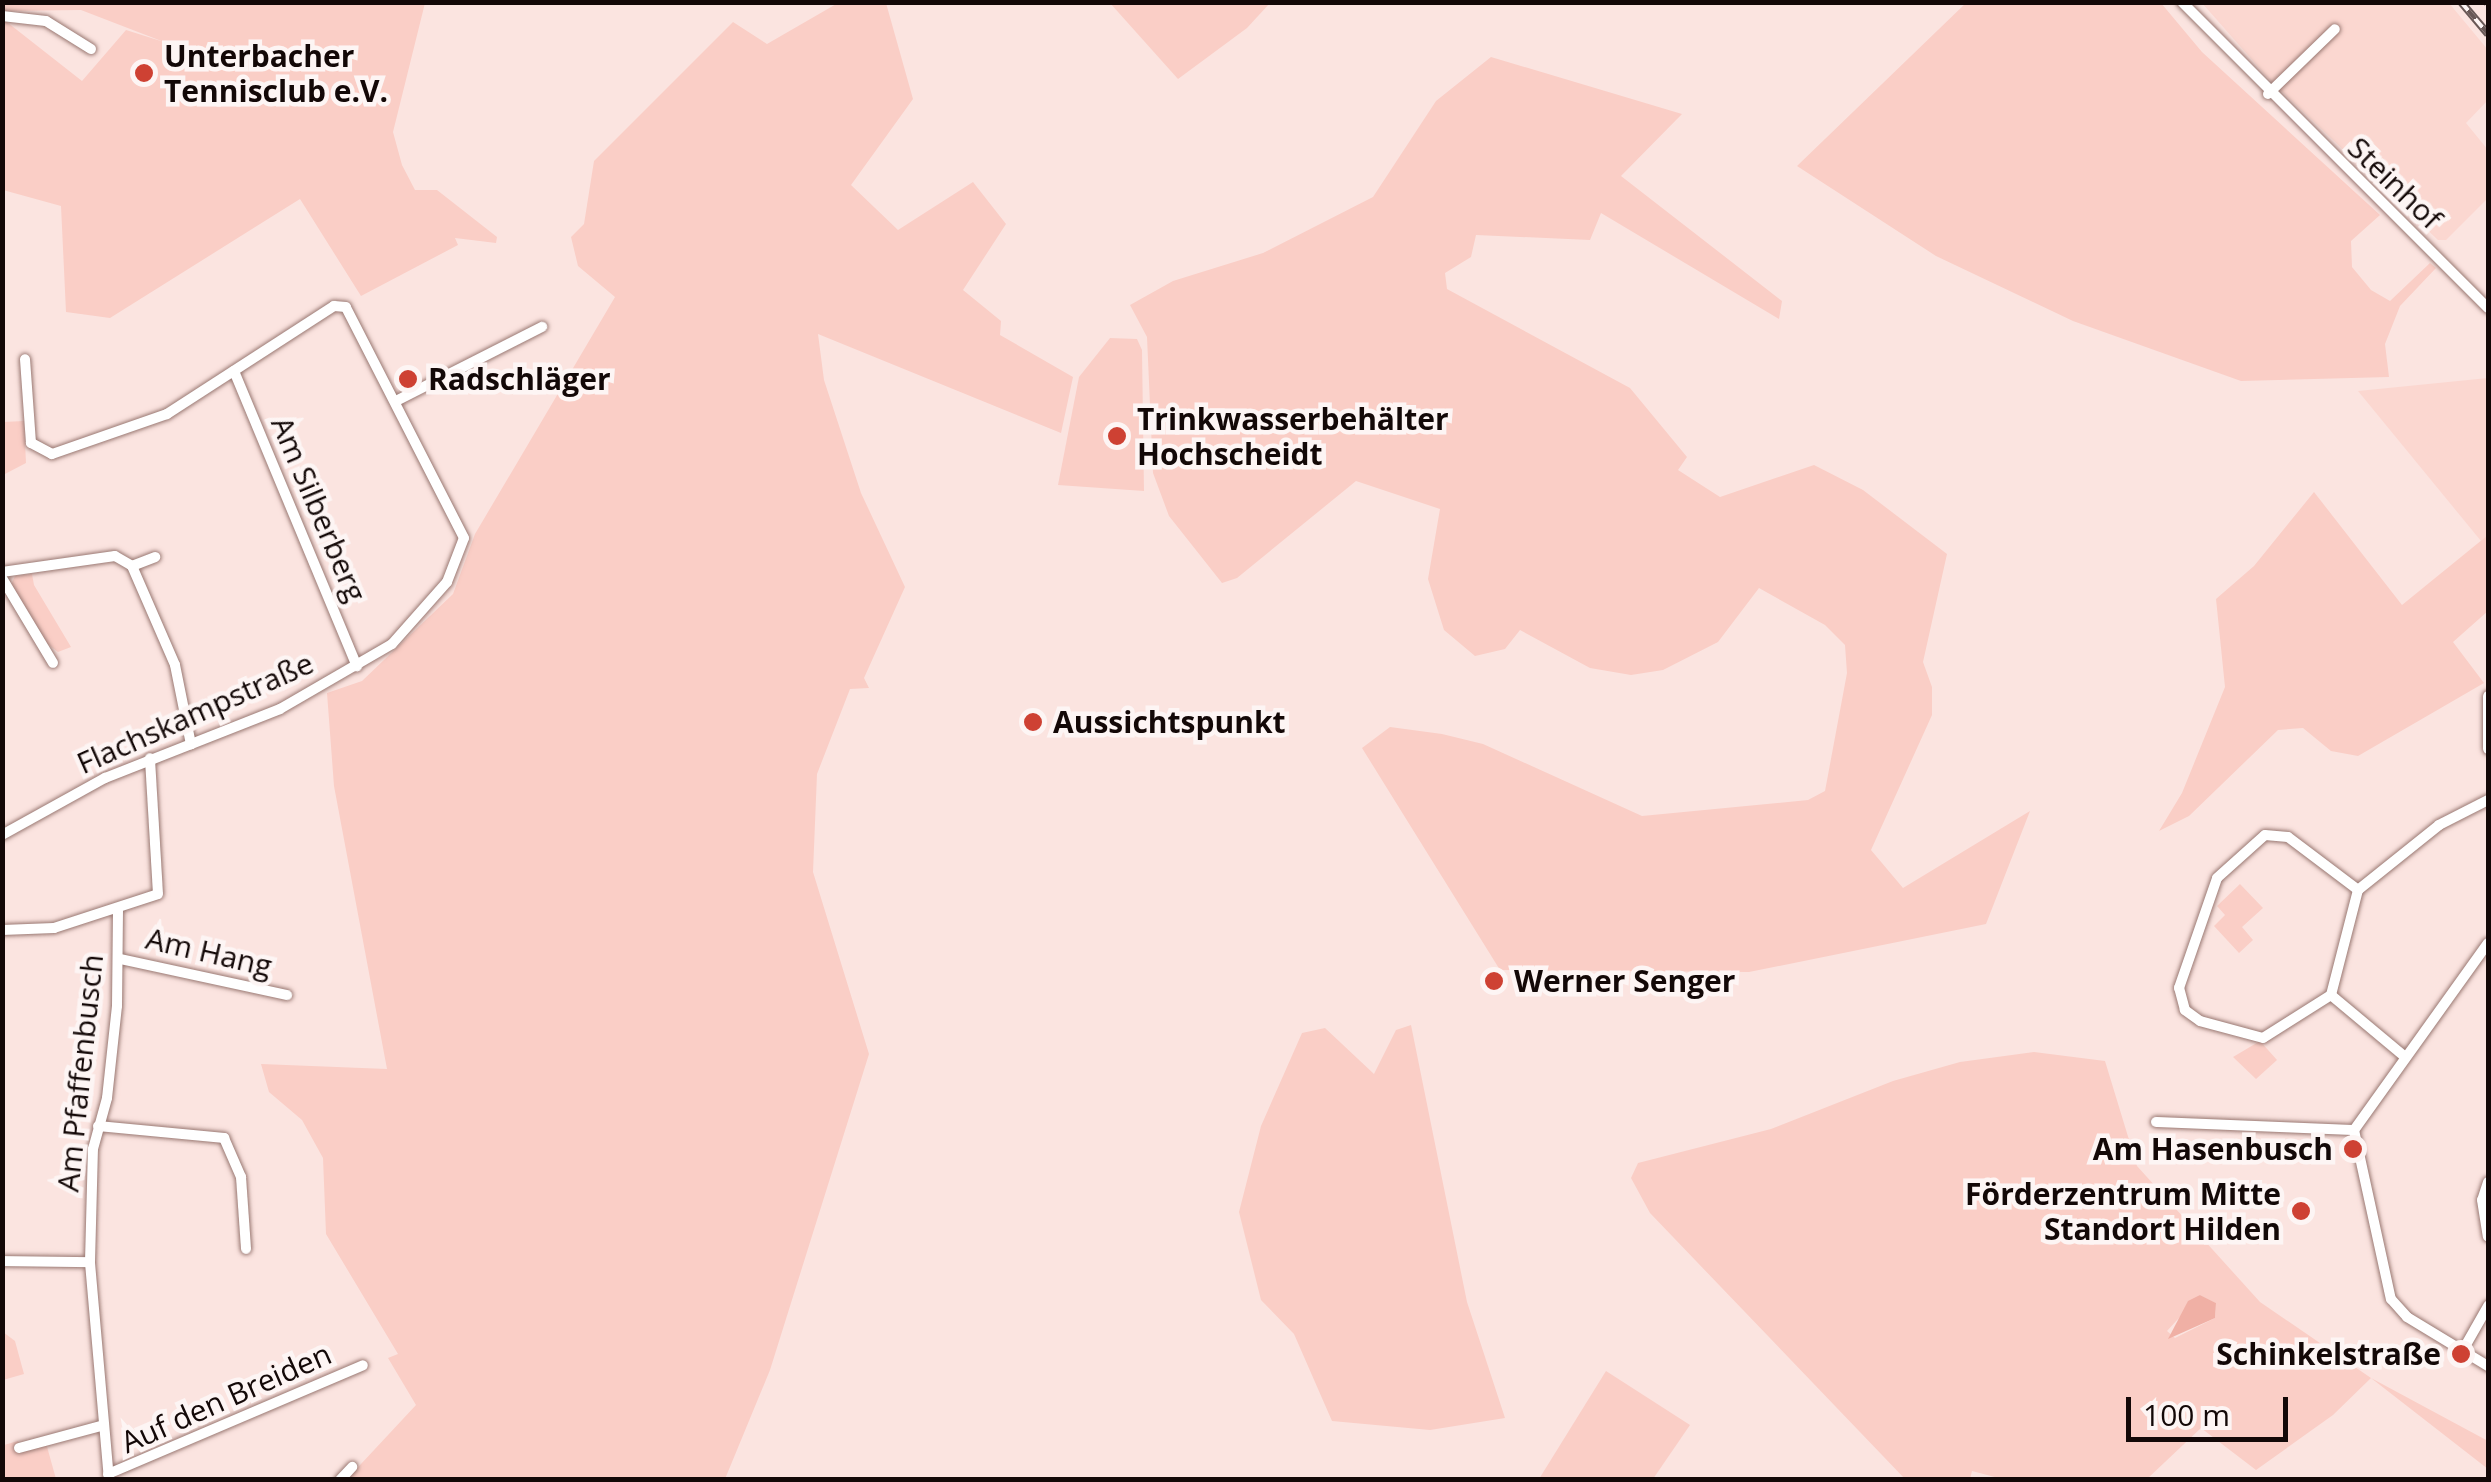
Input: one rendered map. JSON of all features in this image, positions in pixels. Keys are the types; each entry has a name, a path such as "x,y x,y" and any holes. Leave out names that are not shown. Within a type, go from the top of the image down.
{"street":[{"name":"Steinhof","path":"2182,2 2268,94 2488,308"},
{"path":"2,16 46,21 91,49"},
{"path":"2268,94 2335,29"},
{"name":"Flachskampstraße","path":"2,835 150,758 280,709 357,666 416,622 462,552 462,528 356,320 341,305 167,414 96,442 52,454 34,449 25,360"},
{"path":"396,401 542,328"},
{"name":"Am Silberberg","path":"234,372 357,666"},
{"path":"52,662 2,575 115,556 132,566 174,665 191,744"},
{"path":"132,566 155,557"},
{"path":"2488,696 2488,749"},
{"path":"2,930 54,928 153,899 160,889 150,758"},
{"path":"2358,890 2288,837 2265,835 2217,878 2179,988 2185,1010 2200,1021 2262,1038 2331,995 2358,890 2439,826 2488,800"},
{"name":"Am Pfaffenbusch","path":"109,1477 90,1262 98,1126 112,1072 120,959 118,911"},
{"path":"2488,943 2354,1130 2391,1299 2407,1317 2488,1366"},
{"name":"Am Hang","path":"120,959 287,995"},
{"path":"2331,995 2404,1056"},
{"path":"2156,1122 2354,1130"},
{"path":"98,1126 224,1138 241,1176 246,1249"},
{"path":"2488,1182 2482,1200 2488,1237"},
{"path":"2,1261 90,1262"},
{"path":"2463,1350 2488,1306"},
{"name":"Auf den Breiden","path":"109,1477 362,1364"},
{"path":"19,1448 104,1425"},
{"path":"340,1480 352,1467"}],"shaded area":[{"path":"1967,2 2161,3 2202,52 2380,215 2351,241 2352,267 2371,290 2390,301 2430,263 2436,268 2400,306 2385,344 2389,377 2241,381 2073,321 1936,256 1797,166"},
{"path":"3,3 425,3 393,132 402,165 415,190 437,190 497,237 496,243 455,238 458,245 361,296 300,199 110,318 66,312 61,206 3,190 3,19 82,81 126,30 164,42 81,10 3,11"},
{"path":"838,3 886,3 913,99 851,185 898,230 973,182 1006,224 963,290 1001,321 1000,335 1073,377 1061,433 818,334 824,380 861,493 905,587 864,678 869,688 850,689 817,774 813,872 869,1054 770,1370 725,1479 347,1479 416,1405 388,1358 398,1354 326,1234 323,1158 302,1120 269,1092 261,1064 387,1069 334,786 327,693 362,681 453,594 475,534 615,297 578,266 571,237 584,224 594,161 733,22 767,44"},
{"path":"1110,3 1270,3 1247,28 1178,79"},
{"path":"2202,3 2449,3 2488,50 2488,100 2466,123 2488,150 2488,198 2446,240 2438,240 2269,79"},
{"path":"1491,57 1682,114 1621,176 1782,301 1779,319 1601,213 1590,240 1476,235 1471,257 1445,273 1447,289 1630,388 1687,457 1678,470 1720,497 1814,465 1863,490 1947,554 1923,662 1932,687 1932,715 1871,850 1903,888 2030,811 1986,924 1749,972 1500,970 1362,748 1390,727 1442,734 1483,744 1642,816 1808,800 1825,791 1847,673 1845,645 1825,625 1759,588 1718,642 1663,670 1631,675 1590,668 1520,630 1505,649 1475,656 1444,630 1428,579 1440,509 1356,481 1237,578 1222,583 1169,516 1153,473 1147,337 1130,305 1173,281 1263,253 1373,197 1436,101"},
{"path":"1110,338 1137,339 1142,350 1144,491 1058,485 1079,377"},
{"path":"2488,378 2488,535 2481,541 2358,391"},
{"path":"24,421 26,463 3,475 3,422"},
{"path":"2314,492 2402,605 2488,535 2488,611 2453,642 2484,683 2358,756 2331,751 2303,728 2278,730 2189,816 2159,831 2182,793 2225,687 2216,599 2254,566"},
{"path":"32,574 34,585 71,647 58,652 45,642 11,585 15,576"},
{"path":"2240,884 2263,908 2242,927 2253,940 2239,953 2214,926 2225,915 2217,906"},
{"path":"1411,1025 1467,1302 1505,1418 1430,1430 1332,1421 1294,1334 1261,1300 1239,1212 1261,1126 1302,1033 1325,1028 1374,1074 1396,1030"},
{"path":"2260,1041 2277,1060 2256,1079 2233,1057"},
{"path":"2034,1052 2105,1061 2137,1166 2260,1302 2371,1378 2333,1415 2256,1470 2201,1428 2147,1479 2006,1480 1972,1471 1970,1479 1905,1479 1650,1213 1631,1178 1638,1163 1771,1129 1893,1081 1960,1062","holes":["2200,1295 2216,1303 2215,1318 2175,1338 2167,1331"]},
{"path":"2200,1295 2216,1303 2215,1318 2168,1339 2188,1301"},
{"path":"3,1332 15,1341 24,1374 3,1380"},
{"path":"1606,1371 1690,1425 1653,1479 1539,1479"},
{"path":"2371,1378 2488,1441 2488,1469"},
{"path":"2,1436 4,1445 18,1441 21,1450 46,1443 56,1479 3,1479"}],"railway":[{"path":"2461,2 2488,34"}],"place":[{"name":"Unterbacher Tennisclub e.V.","path":"144,73"},
{"name":"Radschläger","path":"408,379"},
{"name":"Trinkwasserbehälter Hochscheidt","path":"1117,436"},
{"name":"Aussichtspunkt","path":"1033,722"},
{"name":"Werner Senger","path":"1494,981"},
{"name":"Am Hasenbusch","path":"2353,1149"},
{"name":"Förderzentrum Mitte Standort Hilden","path":"2301,1211"},
{"name":"Schinkelstraße","path":"2461,1354"}]}
